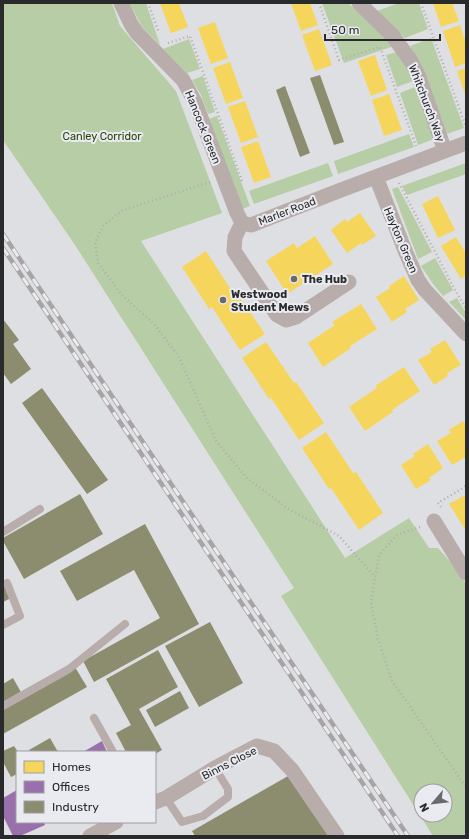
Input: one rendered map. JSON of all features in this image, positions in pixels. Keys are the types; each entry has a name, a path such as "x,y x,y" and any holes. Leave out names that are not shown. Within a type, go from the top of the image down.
{"street":[{"name":"Hancock Green","path":"121,3 137,33 175,71 190,90 237,214 242,222"},
{"name":"Whitchurch Way","path":"359,3 392,35 411,61 419,77 445,151"},
{"name":"Marler Road","path":"349,282 296,317 286,320 278,315 234,251 236,237 242,222 251,225 466,143"},
{"name":"Hayton Green","path":"376,177 418,280 425,290 466,334"},
{"path":"438,515 466,573"},
{"name":"Binns Close","path":"160,800 215,768 258,746 274,751 292,770 337,836"},
{"path":"90,836 114,823"}],"lane":[{"path":"3,532 40,509"},
{"path":"3,625 20,616 7,583"},
{"path":"3,706 69,669 125,624"},
{"path":"94,718 112,751"},
{"path":"160,800 182,822 203,816 228,797 228,789 215,768"}],"path":[{"path":"319,3 339,60 380,47 417,148"},
{"path":"421,3 466,127"},
{"path":"223,177 121,211 103,226 94,243 98,263 122,294 154,324 179,357 216,441 246,478 287,508 339,536 375,578"},
{"path":"398,180 456,292 466,308"},
{"path":"466,486 438,503 438,515 397,535 379,555 371,602 378,640 392,681 466,787"}],"green space":[{"name":"Canley Corridor","path":"3,3 112,3 120,26 176,91 222,213 141,241 345,558 409,518 429,548 438,548 454,566 466,584 466,836 433,836 425,823 453,823 453,783 413,783 413,804 281,596 294,588 75,245 3,140"},
{"path":"129,3 146,3 160,45 143,28"},
{"path":"322,3 348,3 394,46 344,63"},
{"path":"399,3 419,3 428,29 405,38 377,11"},
{"path":"431,38 464,128 447,134 426,78 410,46"},
{"path":"189,39 200,69 187,73 163,49"},
{"path":"397,52 401,56 413,81 397,87 386,55"},
{"path":"203,76 215,112 208,114 201,95 192,80"},
{"path":"415,87 434,139 418,145 400,93"},
{"path":"217,116 250,206 242,209 209,119"},
{"path":"409,134 414,147 338,174 334,161"},
{"path":"328,163 333,176 254,204 249,191"},
{"path":"466,163 466,174 407,195 402,186"},
{"path":"398,187 432,252 418,259 392,189"},
{"path":"435,258 453,290 443,296 421,266"},
{"path":"457,298 466,313 466,320 449,302"}],"building: Homes":[{"path":"160,3 179,3 188,27 171,33"},
{"path":"291,3 310,3 318,25 301,31"},
{"path":"433,3 452,3 459,21 441,27"},
{"path":"215,22 228,58 211,64 198,28"},
{"path":"460,25 466,43 466,63 455,67 443,31"},
{"path":"319,29 332,65 315,71 302,35"},
{"path":"375,55 387,90 371,96 358,61"},
{"path":"230,62 243,98 226,104 213,68"},
{"path":"466,68 466,97 457,71"},
{"path":"389,94 402,130 384,136 372,100"},
{"path":"245,101 258,137 241,143 228,107"},
{"path":"258,141 271,177 254,183 241,147"},
{"path":"438,196 455,230 438,238 422,204"},
{"path":"360,213 376,236 362,245 361,243 347,253 331,230 345,219 347,222"},
{"name":"The Hub","path":"315,236 333,264 287,294 266,261 294,243 297,248"},
{"path":"456,237 466,253 466,275 461,279 441,246"},
{"name":"Westwood Student Mews","path":"206,251 233,293 236,291 265,334 240,350 212,307 209,309 182,267"},
{"path":"404,276 419,300 405,309 407,312 392,322 376,297"},
{"name":"Westwood Student Mews","path":"361,304 377,329 350,346 351,348 323,367 308,343 335,325 332,322"},
{"path":"445,340 461,365 447,373 448,376 434,385 418,360 432,352 430,349"},
{"name":"Westwood Student Mews","path":"266,342 324,423 299,440 271,398 269,399 242,358"},
{"path":"404,367 420,391 365,431 349,407 377,388 375,386"},
{"path":"463,421 466,425 466,457 452,465 437,441 451,433 449,430"},
{"path":"326,432 353,473 356,472 383,513 359,530 331,488 329,489 302,448"},
{"path":"428,444 443,468 429,478 431,480 416,489 401,465 415,456 413,454"},
{"path":"465,495 466,497 466,531 449,504"}],"building: Offices":[{"path":"102,741 107,751 85,751"},
{"path":"16,791 16,823 44,823 45,825 20,836 13,836 3,816 3,798"}],"building: Industry":[{"path":"320,75 344,142 334,145 310,78"},
{"path":"285,86 310,153 300,157 276,90"},
{"path":"3,319 19,340 13,344 31,369 11,384 3,373"},
{"path":"42,388 108,480 87,494 22,403"},
{"path":"80,494 103,534 24,579 3,541 3,538"},
{"path":"145,524 199,624 94,682 83,661 160,618 134,570 77,601 60,571"},
{"path":"3,584 11,598 3,602"},
{"path":"210,622 243,683 199,707 165,646"},
{"path":"158,650 178,687 139,709 162,750 156,753 156,751 125,751 116,733 131,725 106,679"},
{"path":"75,667 87,687 3,734 3,707"},
{"path":"13,678 22,694 3,704 3,684"},
{"path":"180,691 189,708 155,727 146,710"},
{"path":"50,738 57,751 30,751 29,750"},
{"path":"14,746 17,751 16,751 16,774 11,777 3,762 3,751"},
{"path":"288,776 329,836 195,836 192,831"}],"railway":[{"path":"3,234 408,836"},
{"path":"3,248 398,836"}],"place":[{"name":"The Hub","path":"294,279"},
{"name":"Westwood Student Mews","path":"223,300"}]}
